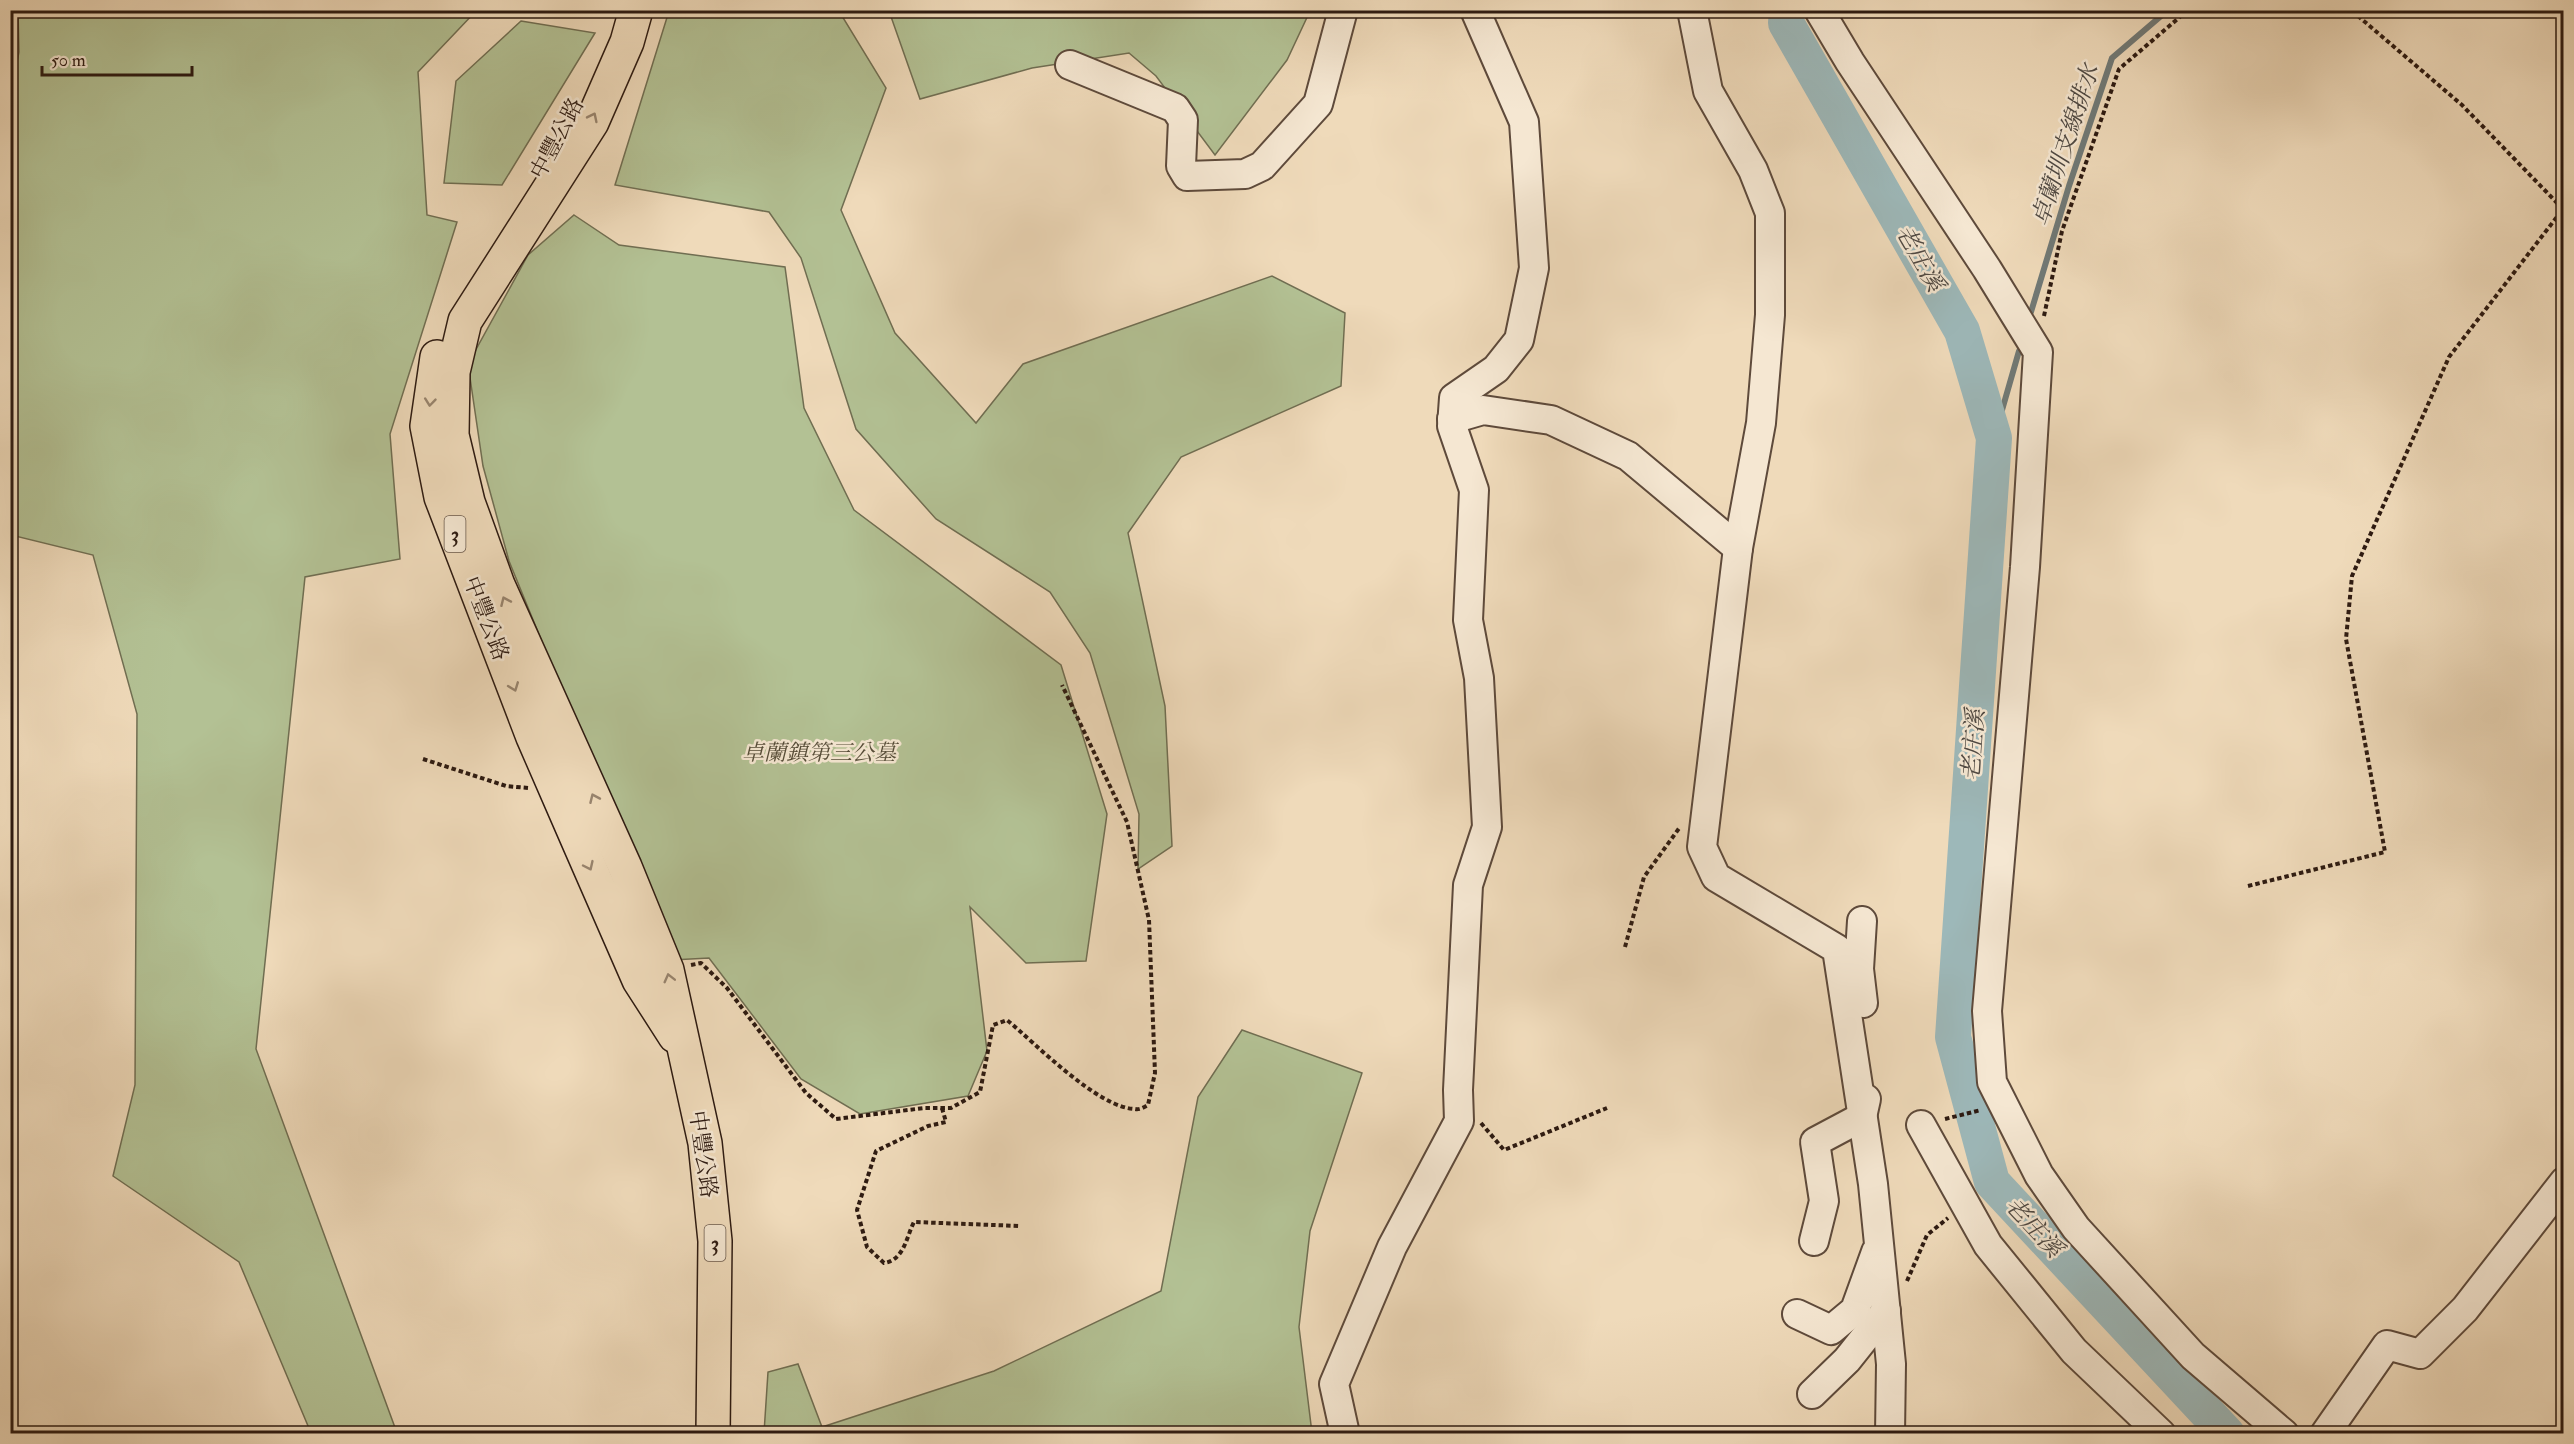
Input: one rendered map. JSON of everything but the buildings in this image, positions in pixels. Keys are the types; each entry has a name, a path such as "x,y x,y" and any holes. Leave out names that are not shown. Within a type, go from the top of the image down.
{"main road":[{"name":"中豐公路","path":"615,10 609,29 572,111 550,154 446,324 435,364 427,426 441,497 533,737 639,981 687,1056"},
{"name":"中豐公路","path":"636,10 627,42 592,122 465,321 453,372 452,435 468,502 498,585 620,856 667,970 705,1143 715,1241 713,1434"}],"lane":[{"path":"1070,65 1174,108 1183,120 1181,166 1187,176 1245,174 1262,166 1317,104 1343,10"},
{"path":"1345,1434 1334,1384 1392,1247 1459,1121 1468,885 1487,827 1479,678 1468,620 1474,490 1452,426 1452,419 1454,398 1496,369 1519,340 1534,268 1524,122 1475,10"},
{"path":"1692,10 1708,92 1753,170 1770,213 1770,315 1761,423 1738,548 1702,847 1716,877 1837,949 1873,1184 1892,1364 1890,1434"},
{"path":"1819,10 1850,62 1987,269 2038,352 2025,567 1987,1011 1992,1082 2039,1175 2076,1228 2193,1356 2284,1434"},
{"path":"1452,419 1483,410 1551,420 1628,456 1738,548"},
{"path":"1814,1241 1824,1200 1815,1142 1862,1117 1871,1079 1860,969 1862,921"},
{"path":"1921,1125 1988,1245 2074,1352 2162,1434"},
{"path":"2325,1434 2387,1345 2420,1354 2465,1309 2564,1182"},
{"path":"1797,1314 1831,1330 1855,1310 1879,1244"},
{"path":"1812,1394 1847,1360 1886,1311"}],"path":[{"path":"2038,352 2062,231 2119,69 2188,10"},
{"path":"2248,886 2385,852 2346,639 2352,576 2449,357 2563,209 2462,105 2351,10"},
{"path":"667,970 701,963 727,988 806,1093 836,1119 951,1108 980,1092 993,1025 1007,1020 1089,1089 1119,1106 1137,1110 1148,1105 1155,1073 1149,920 1127,822 1062,685"},
{"path":"423,759 506,786 556,790"},
{"path":"1625,947 1644,877 1683,824"},
{"path":"1921,1125 2003,1104"},
{"path":"942,1108 946,1122 928,1126 876,1151 858,1210 867,1247 884,1263 889,1262 903,1253 914,1222 1020,1226"},
{"path":"1458,1108 1477,1119 1504,1150 1607,1108"},
{"path":"1905,1286 1927,1235 1965,1205"}],"green space":[{"path":"18,11 476,11 418,72 427,215 457,222 390,434 400,559 305,577 256,1049 397,1433 311,1433 239,1262 113,1176 135,1085 137,714 93,555 11,535 10,97 19,52"},
{"path":"669,11 839,11 886,88 841,210 895,333 976,423 1023,364 1272,276 1345,313 1341,386 1181,457 1128,533 1165,706 1172,846 1138,869 1139,814 1090,653 1050,592 936,519 856,429 801,258 769,212 615,185"},
{"path":"889,11 1310,11 1287,60 1215,155 1156,76 1129,53 1032,68 920,99"},
{"path":"521,21 595,33 502,185 444,183 456,81"},
{"name":"卓蘭鎮第三公墓","path":"574,215 619,245 785,267 804,408 854,510 1061,665 1107,814 1086,961 1026,963 970,907 987,1051 968,1096 860,1114 801,1079 709,958 672,960 509,561 483,466 468,364 528,255"},
{"path":"1242,1030 1362,1073 1310,1231 1299,1327 1312,1433 764,1433 768,1372 798,1364 822,1427 994,1371 1161,1291 1198,1097"}],"waterway":[{"name":"老庄溪","path":"1787,10 1786,23 1962,331 1994,438 1953,1037 1992,1182 2227,1434"},
{"name":"卓蘭圳支線排水","path":"2031,312 2069,186 2112,58 2168,10"},
{"path":"1994,438 2019,351"}]}
